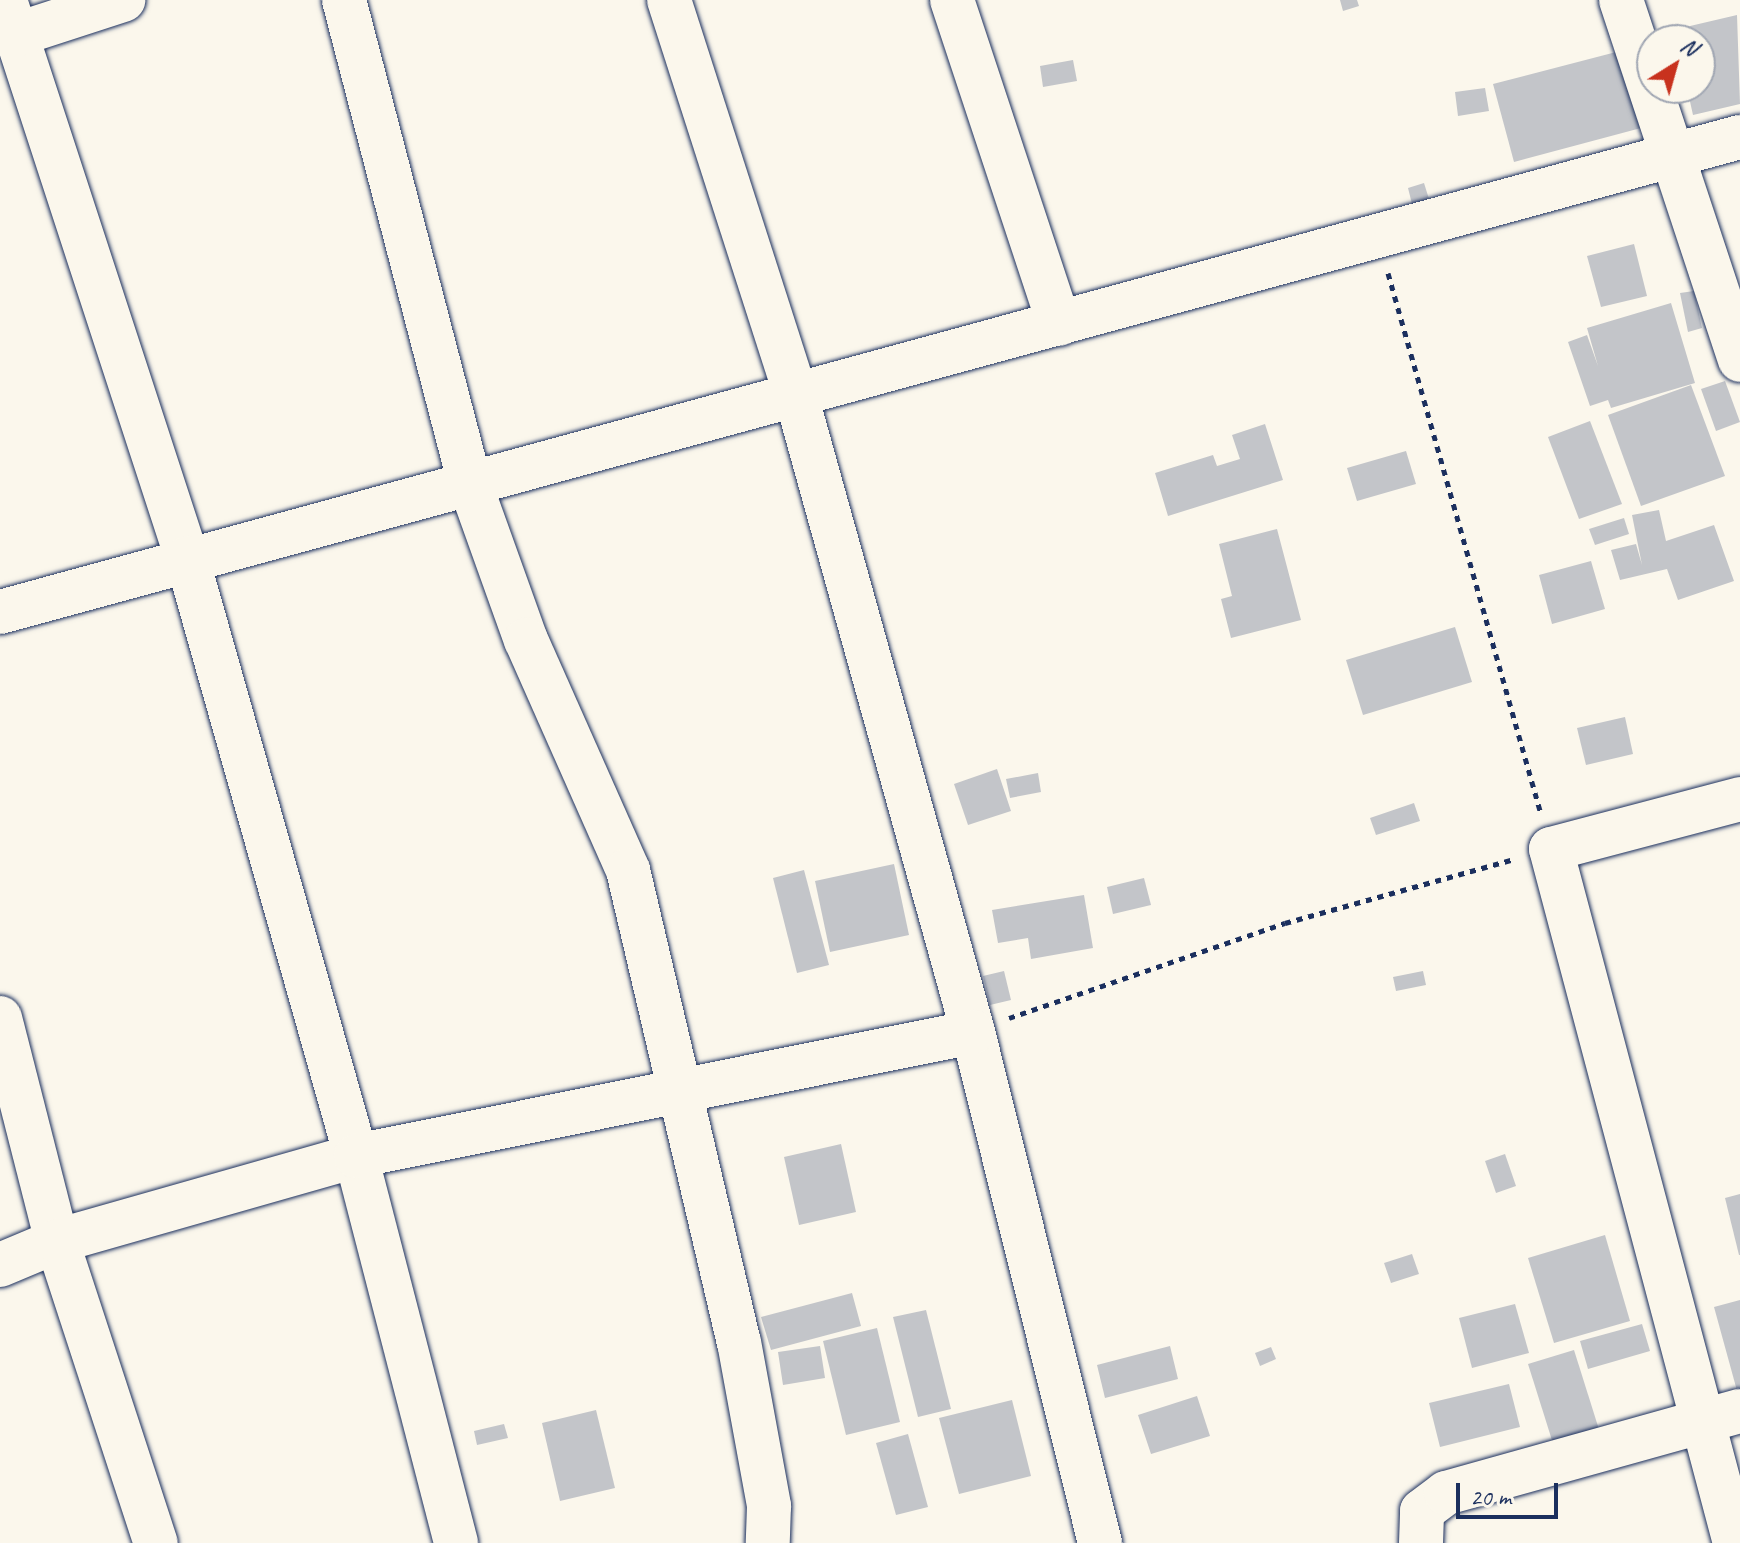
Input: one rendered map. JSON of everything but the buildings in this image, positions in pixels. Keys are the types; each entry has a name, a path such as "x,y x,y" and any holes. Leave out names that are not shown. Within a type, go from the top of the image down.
{"street":[{"path":"123,0 10,18 187,558 356,1156 456,1543"},
{"path":"344,0 470,484 526,640 628,870 739,1342 769,1506 768,1543"},
{"path":"669,0 797,399 973,1032 1100,1543"},
{"path":"952,0 1059,324"},
{"path":"1621,0 1740,360"},
{"path":"0,612 187,558 797,399 1059,324 1379,241 1740,137"},
{"path":"1735,1543 1722,1416 1551,849 1740,799"},
{"path":"0,1018 57,1241 156,1543"},
{"path":"0,1265 57,1241 356,1156 973,1032"},
{"path":"1421,1543 1422,1511 1446,1493 1722,1416"}],"path":[{"path":"973,1032 1285,923 1551,849 1379,241"}]}
